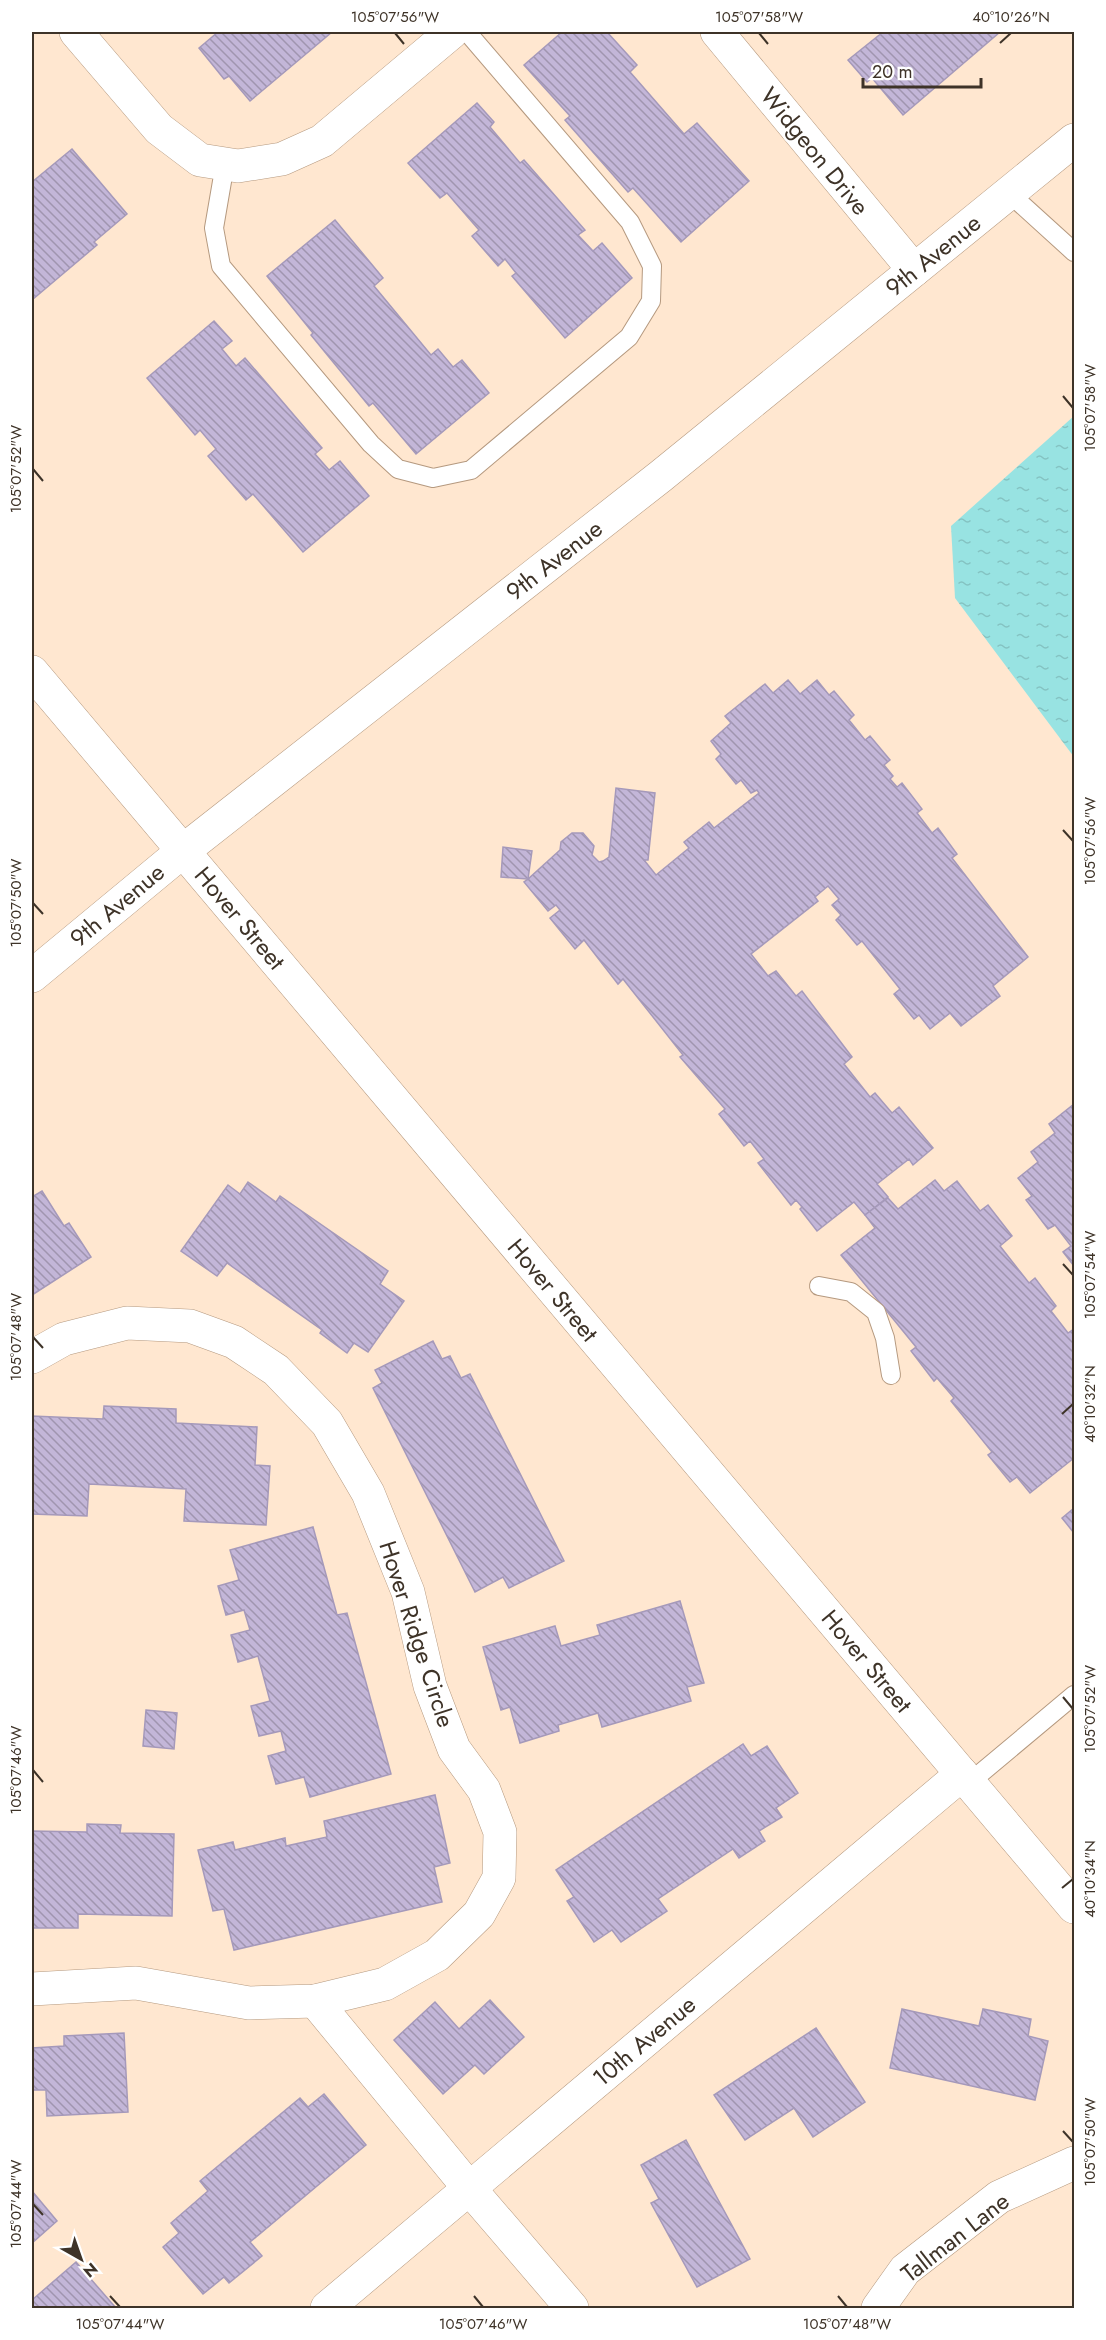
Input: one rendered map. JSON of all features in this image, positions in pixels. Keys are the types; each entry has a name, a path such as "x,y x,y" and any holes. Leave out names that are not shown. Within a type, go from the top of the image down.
{"street":[{"path":"76,32 159,129 200,160 238,165 282,159 322,141 452,32"},
{"name":"Widgeon Drive","path":"717,32 914,270"},
{"name":"9th Avenue","path":"32,976 183,850 662,476 1074,140"},
{"name":"Hover Street","path":"32,672 1074,1907"},
{"name":"Hover Ridge Circle","path":"32,1357 64,1339 127,1323 190,1326 234,1342 276,1370 327,1423 368,1493 408,1592 430,1686 454,1749 484,1790 500,1832 499,1878 479,1914 437,1955 385,1984 315,2001 249,2003 136,1983 32,1989"},
{"name":"10th Avenue","path":"327,2308 966,1778"},
{"path":"315,2001 469,2188 572,2308"},
{"name":"Tallman Lane","path":"878,2308 905,2270 999,2197 1074,2163"}],"lane":[{"path":"225,164 214,228 221,266 371,444 398,469 433,478 471,470 629,337 651,301 652,266 630,222 467,32"},
{"path":"1009,193 1074,252"},
{"path":"819,1286 851,1292 876,1312 885,1338 891,1375"},
{"path":"966,1778 1074,1695"}],"water":[{"path":"1074,416 1074,757 955,598 951,526"}],"building":[{"path":"218,32 332,32 250,101 229,76 224,79 199,48"},
{"path":"562,32 607,32 637,65 630,72 684,134 697,123 749,181 681,242 633,188 628,192 565,120 570,116 524,65"},
{"path":"883,32 1000,32 903,115 872,78 867,82 848,60"},
{"path":"477,103 494,122 490,127 520,163 524,160 585,230 578,235 593,251 602,243 632,278 565,338 512,276 516,273 505,259 498,266 472,236 479,230 447,193 440,198 408,163"},
{"path":"72,149 127,214 94,242 97,245 32,300 32,182"},
{"path":"335,220 383,278 374,286 431,355 438,349 453,367 462,360 489,393 416,454 373,403 369,406 311,335 313,333 267,276"},
{"path":"214,321 232,341 222,349 236,366 245,358 322,448 315,454 329,470 340,461 369,496 303,552 253,494 246,500 208,456 216,449 200,430 195,435 147,378"},
{"path":"788,680 800,694 817,680 829,695 834,691 854,715 849,720 865,740 870,736 890,760 884,765 893,776 890,779 897,787 902,783 922,809 917,813 932,833 938,828 957,854 952,858 1028,957 993,986 1000,996 961,1026 950,1013 930,1029 919,1015 914,1019 894,994 900,989 862,941 857,945 836,920 841,915 832,905 839,899 828,886 815,897 818,901 751,954 768,976 776,971 796,996 802,991 852,1057 844,1064 870,1097 875,1093 892,1113 899,1107 933,1148 913,1165 909,1159 877,1184 888,1197 865,1215 854,1202 817,1231 796,1200 791,1205 758,1163 764,1159 750,1141 744,1146 719,1114 725,1109 680,1057 683,1055 623,979 618,984 584,940 575,949 550,918 560,910 556,905 548,911 524,882 560,850 561,842 572,833 583,833 594,846 592,855 599,862 603,861 609,857 616,788 655,793 648,860 644,860 656,875 689,848 684,842 709,822 714,828 759,793 757,790 751,793 741,780 736,784 716,759 721,754 711,741 731,723 725,716 765,684 773,693"},
{"path":"503,847 532,851 528,879 501,877"},
{"path":"1074,1104 1074,1266 1063,1252 1071,1246 1055,1225 1048,1229 1026,1200 1032,1196 1018,1178 1038,1162 1031,1152 1055,1133 1049,1124"},
{"path":"935,1180 944,1191 957,1181 980,1211 988,1205 1012,1236 1000,1246 1029,1283 1035,1278 1056,1306 1051,1311 1068,1333 1074,1329 1074,1458 1030,1493 1017,1477 1010,1482 988,1455 992,1452 951,1401 954,1398 937,1378 934,1381 911,1351 916,1347 841,1255 875,1228 865,1215 888,1198 898,1209"},
{"path":"248,1182 276,1202 280,1196 388,1271 380,1284 404,1301 368,1352 354,1343 347,1353 320,1333 322,1330 227,1263 217,1276 181,1251 228,1185 240,1194"},
{"path":"42,1191 64,1226 69,1223 91,1257 32,1295 32,1197"},
{"path":"433,1341 442,1359 450,1356 461,1378 470,1374 564,1561 509,1588 503,1577 475,1592 373,1388 382,1383 375,1370"},
{"path":"104,1406 176,1409 176,1423 257,1427 255,1465 270,1466 266,1525 184,1521 186,1489 89,1484 87,1516 32,1514 32,1416 103,1419"},
{"path":"1074,1508 1074,1533 1062,1518"},
{"path":"313,1527 337,1615 347,1613 391,1774 310,1797 304,1777 276,1784 268,1756 286,1751 281,1731 259,1736 251,1706 270,1701 258,1656 238,1662 231,1635 250,1630 244,1610 226,1615 218,1586 239,1580 230,1550"},
{"path":"680,1601 704,1683 687,1687 691,1701 602,1727 598,1713 558,1725 559,1731 520,1743 510,1707 501,1710 483,1647 555,1626 561,1646 600,1635 597,1625"},
{"path":"146,1710 177,1713 174,1749 143,1746"},
{"path":"743,1744 751,1756 767,1746 798,1793 776,1808 782,1817 759,1831 765,1841 739,1858 733,1849 658,1899 667,1911 621,1942 612,1930 594,1942 567,1901 574,1897 556,1870"},
{"path":"435,1795 450,1863 434,1867 442,1902 234,1950 224,1909 213,1911 198,1850 233,1842 235,1850 285,1838 286,1846 327,1837 324,1821"},
{"path":"87,1824 121,1825 120,1833 174,1834 172,1916 78,1914 78,1928 32,1928 32,1831 87,1832"},
{"path":"490,2000 524,2037 484,2074 475,2065 443,2094 394,2040 435,2002 459,2029"},
{"path":"902,2009 979,2026 983,2009 1031,2019 1028,2036 1048,2041 1035,2100 890,2068"},
{"path":"816,2028 865,2102 813,2137 794,2108 745,2140 714,2095"},
{"path":"124,2033 128,2112 47,2116 46,2090 32,2090 32,2048 64,2046 64,2036"},
{"path":"324,2094 366,2145 250,2242 262,2256 229,2283 224,2277 203,2294 163,2247 179,2233 171,2223 208,2191 200,2181 300,2098 308,2107"},
{"path":"686,2140 750,2259 697,2287 651,2203 659,2199 641,2165"},
{"path":"32,2191 57,2221 32,2243"},
{"path":"76,2262 116,2308 32,2308 32,2300"}]}
